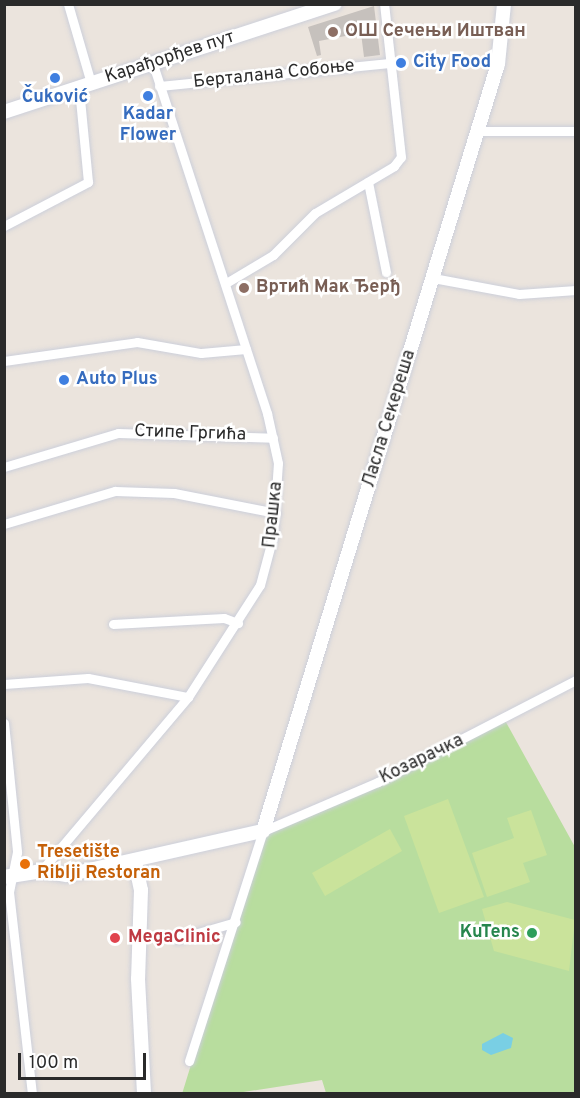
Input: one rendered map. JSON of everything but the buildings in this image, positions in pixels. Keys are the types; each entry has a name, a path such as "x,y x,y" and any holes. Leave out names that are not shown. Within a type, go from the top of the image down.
{"street":[{"path":"4,226 88,182 85,86 68,4"},
{"name":"Карађорђев пут","path":"4,112 335,4"},
{"path":"226,283 273,255 315,213 368,182 401,157 384,4"},
{"name":"Ласла Секереша","path":"263,831 498,64 504,4"},
{"name":"Берталана Собоње","path":"159,86 390,63"},
{"name":"Прашка","path":"41,871 188,697 238,623 269,561 276,513 279,484 273,438 226,283 153,64"},
{"path":"476,131 576,131"},
{"path":"368,182 386,272"},
{"path":"433,278 519,294 576,290"},
{"path":"4,361 137,342 201,353 246,349"},
{"name":"Стипе Гргића","path":"4,467 118,433 273,438"},
{"path":"4,524 115,491 174,494 276,513"},
{"path":"113,624 224,618 238,623"},
{"path":"4,684 88,678 188,697"},
{"name":"Козарачка","path":"263,831 378,782 576,680"},
{"path":"4,723 17,852 9,875 9,892 32,1094"},
{"path":"9,875 41,871 67,875 135,862 263,831"},
{"path":"189,1061 236,922 263,831"},
{"path":"135,862 141,890 138,979 144,1094"},
{"path":"177,939 236,922"}],"green space":[{"path":"502,715 575,847 575,1093 326,1093 322,1080 237,1093 182,1094 263,831 291,822"},
{"path":"448,799 484,897 439,913 404,816"},
{"path":"531,810 547,855 523,863 530,882 487,897 472,853 514,838 507,818"},
{"path":"390,829 402,851 325,896 312,873"},
{"name":"KuTens","path":"507,902 575,920 569,971 494,951 482,909"}],"water":[{"path":"503,1033 513,1038 511,1048 491,1055 482,1050 482,1044"}],"place":[{"name":"ОШ Сечењи Иштван","path":"333,32"},
{"name":"City Food","path":"401,63"},
{"name":"Čuković","path":"55,78"},
{"name":"Kadar Flower","path":"148,96"},
{"name":"Вртић Мак Ђерђ","path":"244,288"},
{"name":"Auto Plus","path":"64,380"},
{"name":"Tresetište Riblji Restoran","path":"25,864"},
{"name":"KuTens","path":"532,933"},
{"name":"MegaClinic","path":"115,938"}]}
